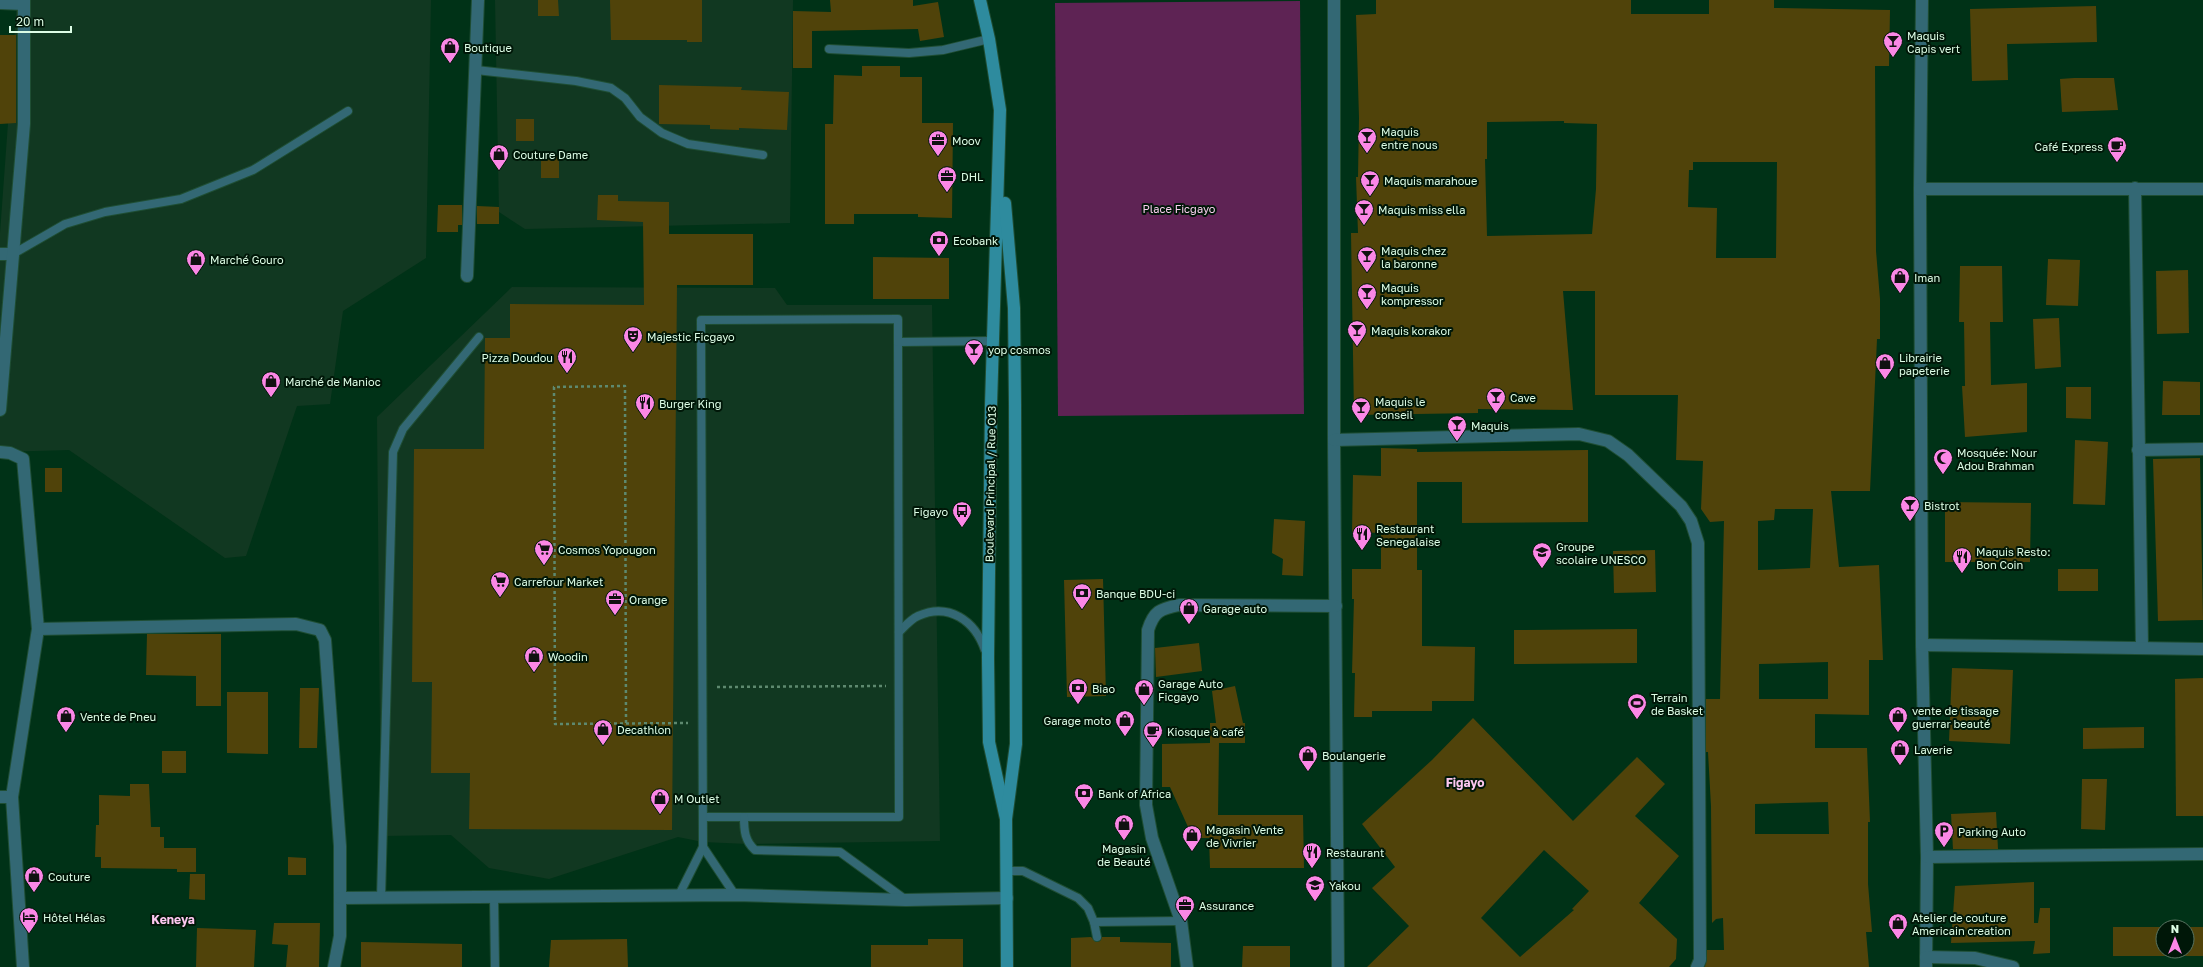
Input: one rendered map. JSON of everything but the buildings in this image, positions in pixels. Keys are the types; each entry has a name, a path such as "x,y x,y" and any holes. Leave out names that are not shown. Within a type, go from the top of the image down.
{"main road":[{"name":"Boulevard Principal / Rue O13","path":"980,0 989,39 1000,110 1000,148 992,341 988,658 989,742 1006,819"},
{"name":"Boulevard Principal / Rue O13","path":"1000,148 1014,308 1015,404 1016,744 1006,819 1007,967"}],"street":[{"path":"467,276 478,0"},
{"path":"1334,0 1334,440 1338,967"},
{"path":"1922,0 1920,189 1922,645 1927,857 1926,962 1974,958 2013,967"},
{"path":"0,3 24,2 24,124 0,410"},
{"path":"2135,188 2142,648"},
{"path":"1920,189 2203,189"},
{"path":"0,254 13,254"},
{"path":"1334,440 1579,434 1608,441 1628,455 1684,511 1691,521 1698,543 1700,960 1696,967"},
{"path":"2138,450 2203,449"},
{"path":"0,452 10,453 23,459 38,629 6,797 23,967"},
{"path":"1187,967 1181,921 1152,838 1146,805 1148,630 1152,617 1163,608 1179,605 1336,606"},
{"path":"38,629 296,624 320,630 325,640 326,648 340,846 340,936 334,967"},
{"path":"1922,645 2203,649"},
{"path":"1927,857 2203,854"},
{"path":"340,898 679,895 735,895 906,900 1007,898"}],"lane":[{"path":"829,49 909,53 943,50 989,39"},
{"path":"476,70 576,81 611,88 625,98 640,117 662,133 688,144 763,155"},
{"path":"13,254 65,224 105,212 181,199 253,170 348,111"},
{"path":"679,895 703,847 701,320 898,319 899,817 703,817"},
{"path":"381,898 393,452 403,429 479,337"},
{"path":"898,342 992,341"},
{"path":"899,632 916,616 945,610 959,615 972,625 981,638 988,658"},
{"path":"744,817 744,828 748,844 755,850 840,852 906,900"},
{"path":"703,847 735,895"},
{"path":"1006,871 1023,871 1078,898 1088,908 1094,922 1097,937"},
{"path":"494,897 495,967"},
{"path":"1094,922 1181,921"}],"path":[{"path":"626,723 625,386 554,386 555,724 702,723"},
{"path":"702,687 899,686"}],"shaded area":[{"path":"17,0 431,0 426,258 343,311 330,404 297,406 246,556 225,558 69,450 0,452 0,233"},
{"path":"495,0 793,0 790,223 525,229 499,212"},
{"path":"512,287 775,288 787,305 932,305 940,841 748,844 703,842 678,837 549,879 489,868 451,835 381,836 377,417"}],"green space":[{"name":"Place Ficgayo","path":"1300,1 1304,414 1058,416 1055,3"}],"place":[{"name":"Maquis Capis vert","path":"1893,58"},
{"name":"Boutique","path":"450,64"},
{"name":"Maquis entre nous","path":"1367,154"},
{"name":"Moov","path":"938,157"},
{"name":"Café Express","path":"2117,163"},
{"name":"Couture Dame","path":"499,171"},
{"name":"DHL","path":"947,193"},
{"name":"Maquis marahoue","path":"1370,197"},
{"name":"Maquis miss ella","path":"1364,226"},
{"name":"Ecobank","path":"939,257"},
{"name":"Maquis chez la baronne","path":"1367,273"},
{"name":"Marché Gouro","path":"196,276"},
{"name":"Iman","path":"1900,294"},
{"name":"Maquis kompressor","path":"1367,310"},
{"name":"Maquis korakor","path":"1357,347"},
{"name":"Majestic Ficgayo","path":"633,353"},
{"name":"yop cosmos","path":"974,366"},
{"name":"Pizza Doudou","path":"567,374"},
{"name":"Librairie papeterie","path":"1885,380"},
{"name":"Marché de Manioc","path":"271,398"},
{"name":"Cave","path":"1496,414"},
{"name":"Burger King","path":"645,420"},
{"name":"Maquis le conseil","path":"1361,424"},
{"name":"Maquis","path":"1457,442"},
{"name":"Mosquée: Nour Adou Brahman","path":"1943,475"},
{"name":"Bistrot","path":"1910,522"},
{"name":"Figayo","path":"962,528"},
{"name":"Restaurant Senegalaise","path":"1362,551"},
{"name":"Cosmos Yopougon","path":"544,566"},
{"name":"Groupe scolaire UNESCO","path":"1542,569"},
{"name":"Maquis Resto: Bon Coin","path":"1962,574"},
{"name":"Carrefour Market","path":"500,598"},
{"name":"Banque BDU-ci","path":"1082,610"},
{"name":"Orange","path":"615,616"},
{"name":"Garage auto","path":"1189,625"},
{"name":"Woodin","path":"534,673"},
{"name":"Biao","path":"1078,705"},
{"name":"Garage Auto Ficgayo","path":"1144,706"},
{"name":"Terrain de Basket","path":"1637,720"},
{"name":"Vente de Pneu","path":"66,733"},
{"name":"vente de tissage guerrar beauté","path":"1898,733"},
{"name":"Garage moto","path":"1125,737"},
{"name":"Decathlon","path":"603,746"},
{"name":"Kiosque à café","path":"1153,748"},
{"name":"Laverie","path":"1900,766"},
{"name":"Boulangerie","path":"1308,772"},
{"name":"Bank of Africa","path":"1084,810"},
{"name":"M Outlet","path":"660,815"},
{"name":"Magasin de Beauté","path":"1124,841"},
{"name":"Parking Auto","path":"1944,848"},
{"name":"Magasin Vente de Vivrier","path":"1192,852"},
{"name":"Restaurant","path":"1312,869"},
{"name":"Couture","path":"34,893"},
{"name":"Yakou","path":"1315,902"},
{"name":"Assurance","path":"1185,922"},
{"name":"Hôtel Hélas","path":"29,934"},
{"name":"Atelier de couture Americain creation","path":"1898,940"}],"district":[{"name":"Figayo","path":"1465,782"},
{"name":"Keneya","path":"173,919"}]}
